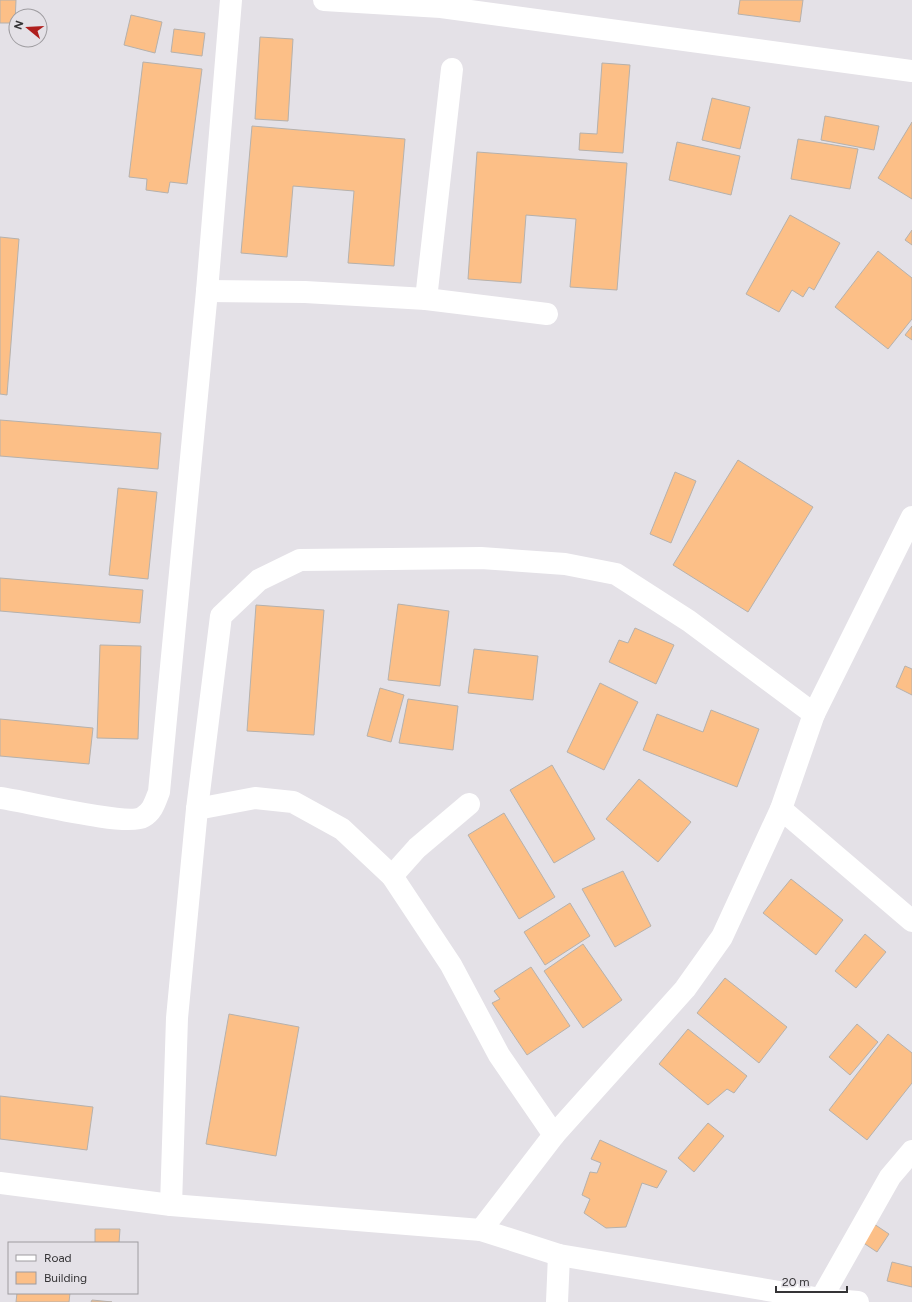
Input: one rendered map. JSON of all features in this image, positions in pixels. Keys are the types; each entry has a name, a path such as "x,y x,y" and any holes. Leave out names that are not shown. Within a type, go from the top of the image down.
{"street":[{"path":"0,798 114,820 142,818 153,810 159,792 208,291 231,0"},
{"path":"324,0 441,4 912,71"},
{"path":"426,299 452,69"},
{"path":"208,291 305,292 426,299 547,314"},
{"path":"481,1230 554,1135 685,990 722,937 781,809 814,714 905,550 912,517"},
{"path":"171,1205 177,1018 197,809 221,616 260,580 300,560 481,558 564,564 616,574 689,621 814,714"},
{"path":"197,809 255,798 293,802 342,829 392,876 451,965 499,1055 554,1135"},
{"path":"392,876 417,848 469,804"},
{"path":"781,809 912,921"},
{"path":"821,1299 890,1177 912,1151"},
{"path":"0,1183 171,1205 481,1230 559,1255 821,1299 858,1302"},
{"path":"558,1302 559,1255"}],"building":[{"path":"0,0 16,0 16,8 8,8 8,23 0,23"},
{"path":"740,0 803,0 800,22 738,14"},
{"path":"131,15 162,22 155,53 124,45"},
{"path":"174,29 205,33 202,56 171,52"},
{"path":"260,37 293,39 288,121 255,119"},
{"path":"143,62 202,69 187,184 170,182 168,193 146,190 147,179 129,177"},
{"path":"602,63 630,65 623,153 579,150 580,133 597,134"},
{"path":"712,98 750,107 740,149 702,140"},
{"path":"825,116 879,126 874,150 821,140"},
{"path":"912,122 912,199 878,178"},
{"path":"252,126 405,139 394,266 348,263 354,191 293,186 287,257 241,253"},
{"path":"798,139 858,149 850,189 791,179"},
{"path":"677,142 740,156 731,195 669,180"},
{"path":"477,152 627,163 617,290 570,287 576,219 526,215 521,283 468,279"},
{"path":"790,215 840,243 814,290 809,287 803,297 792,290 779,312 746,294"},
{"path":"912,230 912,245 905,240"},
{"path":"0,237 19,239 7,395 0,394"},
{"path":"878,251 912,278 912,319 888,349 835,307"},
{"path":"912,326 912,340 905,335"},
{"path":"0,420 161,433 158,469 0,456"},
{"path":"738,460 813,507 748,612 673,565"},
{"path":"675,472 696,481 671,543 650,534"},
{"path":"118,488 157,492 148,579 109,575"},
{"path":"0,578 143,590 140,623 0,611"},
{"path":"398,604 449,611 440,686 388,680"},
{"path":"256,605 324,610 314,735 247,731"},
{"path":"635,628 674,645 656,684 609,662 619,640 628,643"},
{"path":"100,645 141,646 138,739 97,738"},
{"path":"474,649 538,656 533,700 468,693"},
{"path":"905,666 912,669 912,695 896,687"},
{"path":"600,683 638,702 604,770 567,752"},
{"path":"380,688 404,695 391,742 367,736"},
{"path":"408,699 458,706 453,750 399,743"},
{"path":"711,710 759,729 737,787 643,750 657,714 703,732"},
{"path":"0,719 93,728 89,764 0,756"},
{"path":"552,765 595,839 554,863 510,790"},
{"path":"639,779 691,822 658,862 606,819"},
{"path":"504,813 555,897 519,919 468,835"},
{"path":"623,871 651,926 615,947 582,889"},
{"path":"791,879 843,920 816,955 763,913"},
{"path":"570,903 590,936 545,965 524,932"},
{"path":"865,934 886,952 856,988 835,971"},
{"path":"583,944 622,1000 583,1028 544,971"},
{"path":"531,967 570,1026 527,1055 492,1003 500,999 494,991"},
{"path":"725,978 787,1027 759,1063 697,1013"},
{"path":"229,1014 299,1027 276,1156 206,1144"},
{"path":"857,1024 878,1042 850,1075 829,1057"},
{"path":"688,1029 747,1076 734,1093 727,1089 708,1105 659,1064"},
{"path":"888,1034 912,1053 912,1083 867,1140 829,1110"},
{"path":"0,1096 93,1107 87,1150 0,1139"},
{"path":"708,1123 724,1136 694,1172 678,1158"},
{"path":"600,1140 667,1171 657,1188 642,1183 626,1227 606,1228 584,1213 590,1199 582,1195 590,1172 597,1173 601,1163 591,1159"},
{"path":"874,1224 889,1234 877,1252 862,1242"},
{"path":"95,1229 120,1229 119,1242 95,1242"},
{"path":"892,1262 912,1267 912,1287 887,1281"},
{"path":"17,1294 70,1294 69,1302 16,1302"},
{"path":"92,1300 112,1302 91,1302"}]}
